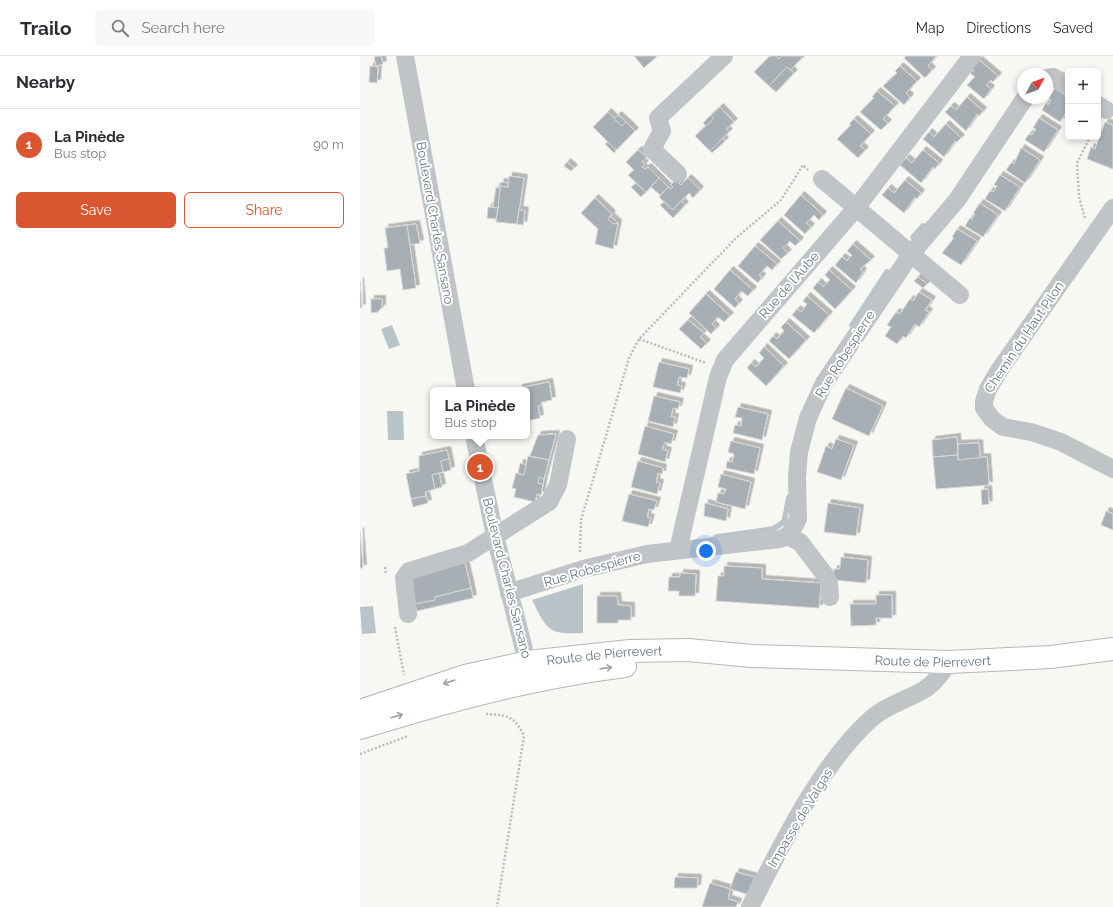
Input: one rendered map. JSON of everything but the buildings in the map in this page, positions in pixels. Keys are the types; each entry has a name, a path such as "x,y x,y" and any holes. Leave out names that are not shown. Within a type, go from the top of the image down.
{"main road":[{"name":"Route de Pierrevert","path":"532,671 630,651 688,650 752,656 949,662 1051,657 1113,649"},
{"name":"Route de Pierrevert","path":"532,671 567,674 638,665 752,656"},
{"path":"360,711 465,676 532,671"},
{"path":"360,728 439,704 532,671"}],"street":[{"name":"Boulevard Charles Sansano","path":"405,56 465,387"},
{"path":"678,174 652,149 662,131 658,118 724,56"},
{"name":"Rue de l'Aube","path":"678,550 720,369 730,353 856,208 972,56"},
{"path":"1053,77 1065,83"},
{"name":"Rue Robespierre","path":"509,594 583,569 647,554 780,539 787,536 798,519 797,477 799,452 808,418 830,373 911,254 956,200 1021,104"},
{"path":"822,179 960,295"},
{"name":"Chemin du Haut Pilon","path":"1112,466 1049,438 1003,427 987,414 984,401 988,389 1000,369 1113,208"},
{"name":"Boulevard Charles Sansano","path":"475,439 509,594 532,671"},
{"path":"401,617 404,578 409,570 468,553 549,502 558,485 567,440"},
{"path":"787,536 796,539 803,545 825,575 829,583 830,597"},
{"name":"Impasse de Valgas","path":"750,907 785,839 818,783 853,737 884,709 926,689 949,662"}],"path":[{"path":"1088,140 1077,163 1079,197 1091,240"},
{"path":"583,569 579,548 581,520 629,358 639,339 736,238 780,200 803,165 822,179"},
{"path":"639,339 720,369"},
{"path":"385,567 388,583"},
{"path":"401,617 404,674 409,695"},
{"path":"482,714 504,715 513,718 524,736 497,907"},
{"path":"360,754 414,734"}],"shaded area":[{"path":"392,325 400,345 389,349 381,329"},
{"path":"387,411 403,411 404,440 388,440"},
{"path":"583,584 583,633 562,633 550,628 541,618 532,600"},
{"path":"373,606 376,633 362,634 360,607"}],"waterway":[{"path":"913,237 923,226"},
{"path":"852,325 887,272"},
{"path":"716,537 773,529 784,522 789,497"}],"place":[{"name":"La Pinède","path":"480,467"}]}
